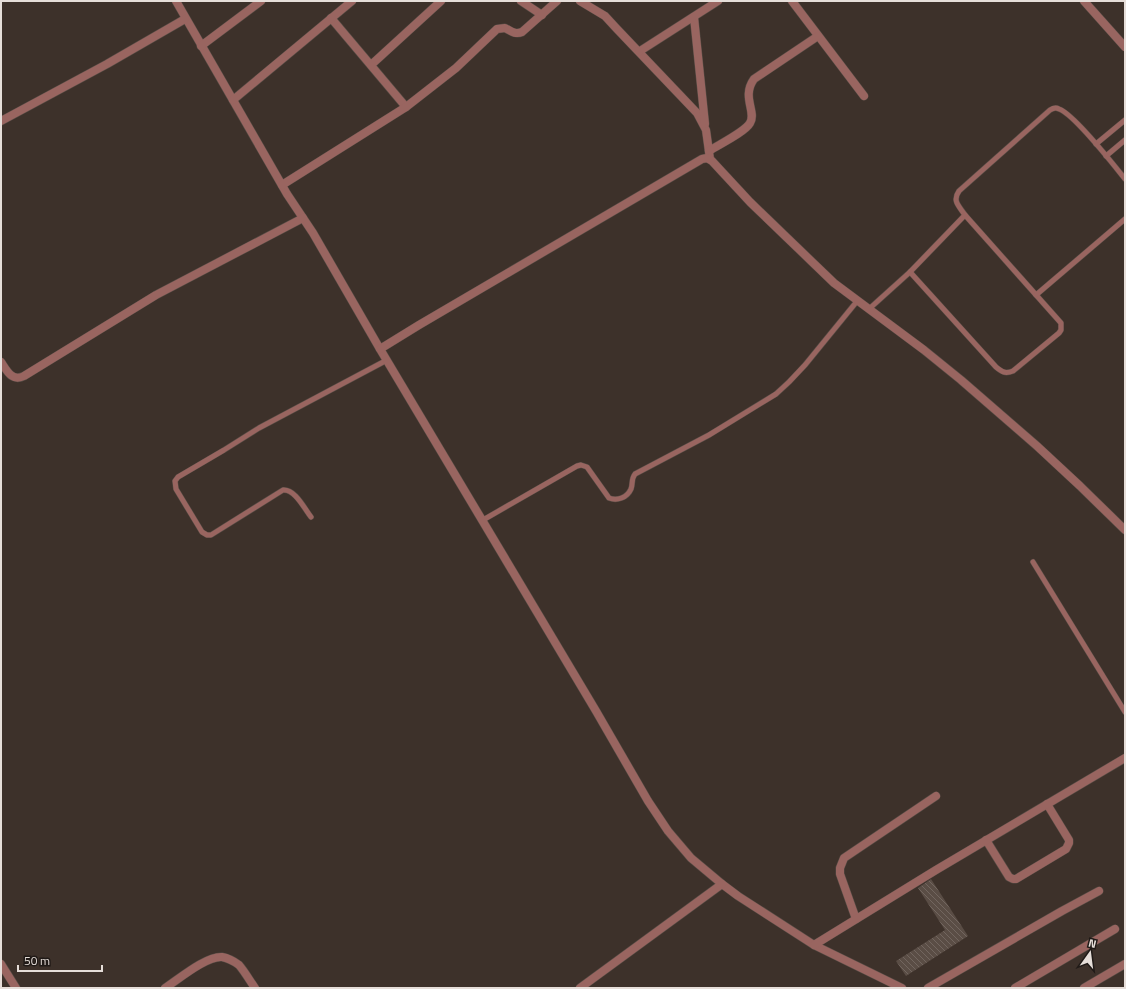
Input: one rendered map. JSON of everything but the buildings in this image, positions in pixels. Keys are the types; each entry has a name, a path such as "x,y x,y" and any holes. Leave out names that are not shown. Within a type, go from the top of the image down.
{"street":[{"path":"176,1 185,19 282,184 483,520 648,801 668,831 691,858 722,884 814,946 902,988"},
{"path":"201,46 261,1"},
{"path":"233,100 352,1"},
{"path":"371,65 441,1"},
{"path":"521,1 542,15"},
{"path":"282,184 406,107 456,68 497,29 505,28 518,34 525,30 557,1"},
{"path":"580,1 605,16 640,51 697,113 706,130"},
{"path":"640,51 718,1"},
{"path":"792,1 864,96"},
{"path":"1084,1 1125,47"},
{"path":"694,17 709,155 750,202 834,283 924,350 961,380 1054,461 1125,530"},
{"path":"331,18 406,107"},
{"path":"1,121 107,64 185,19"},
{"path":"380,349 709,155 750,124 752,119 748,93 754,79 818,36"},
{"path":"1,362 9,374 17,378 24,376 156,295 303,218"},
{"path":"814,946 986,840 1125,758"},
{"path":"856,919 840,874 840,868 844,858 936,796"},
{"path":"986,840 1009,877 1016,879 1066,849 1068,846 1069,840 1047,804"},
{"path":"584,987 722,884"},
{"path":"928,988 1099,891"},
{"path":"1015,988 1115,929"},
{"path":"165,988 201,965 213,959 223,957 238,965 255,988"},
{"path":"1,964 16,988"},
{"path":"1084,988 1125,964"}],"lane":[{"path":"910,272 996,367 1006,373 1013,371 1059,333 1061,330 1061,323 965,215 956,203 955,199 959,191 1050,110 1055,108 1065,112 1096,144 1125,179"},
{"path":"1096,144 1125,120"},
{"path":"1106,156 1125,140"},
{"path":"869,309 910,272 965,215"},
{"path":"1036,295 1125,219"},
{"path":"483,520 577,466 587,467 609,498 618,500 630,491 635,474 709,435 776,394 805,365 858,300"},
{"path":"311,517 292,492 283,490 211,535 207,535 202,532 176,489 175,481 178,477 259,428 387,360"},
{"path":"1033,562 1125,712"}]}
